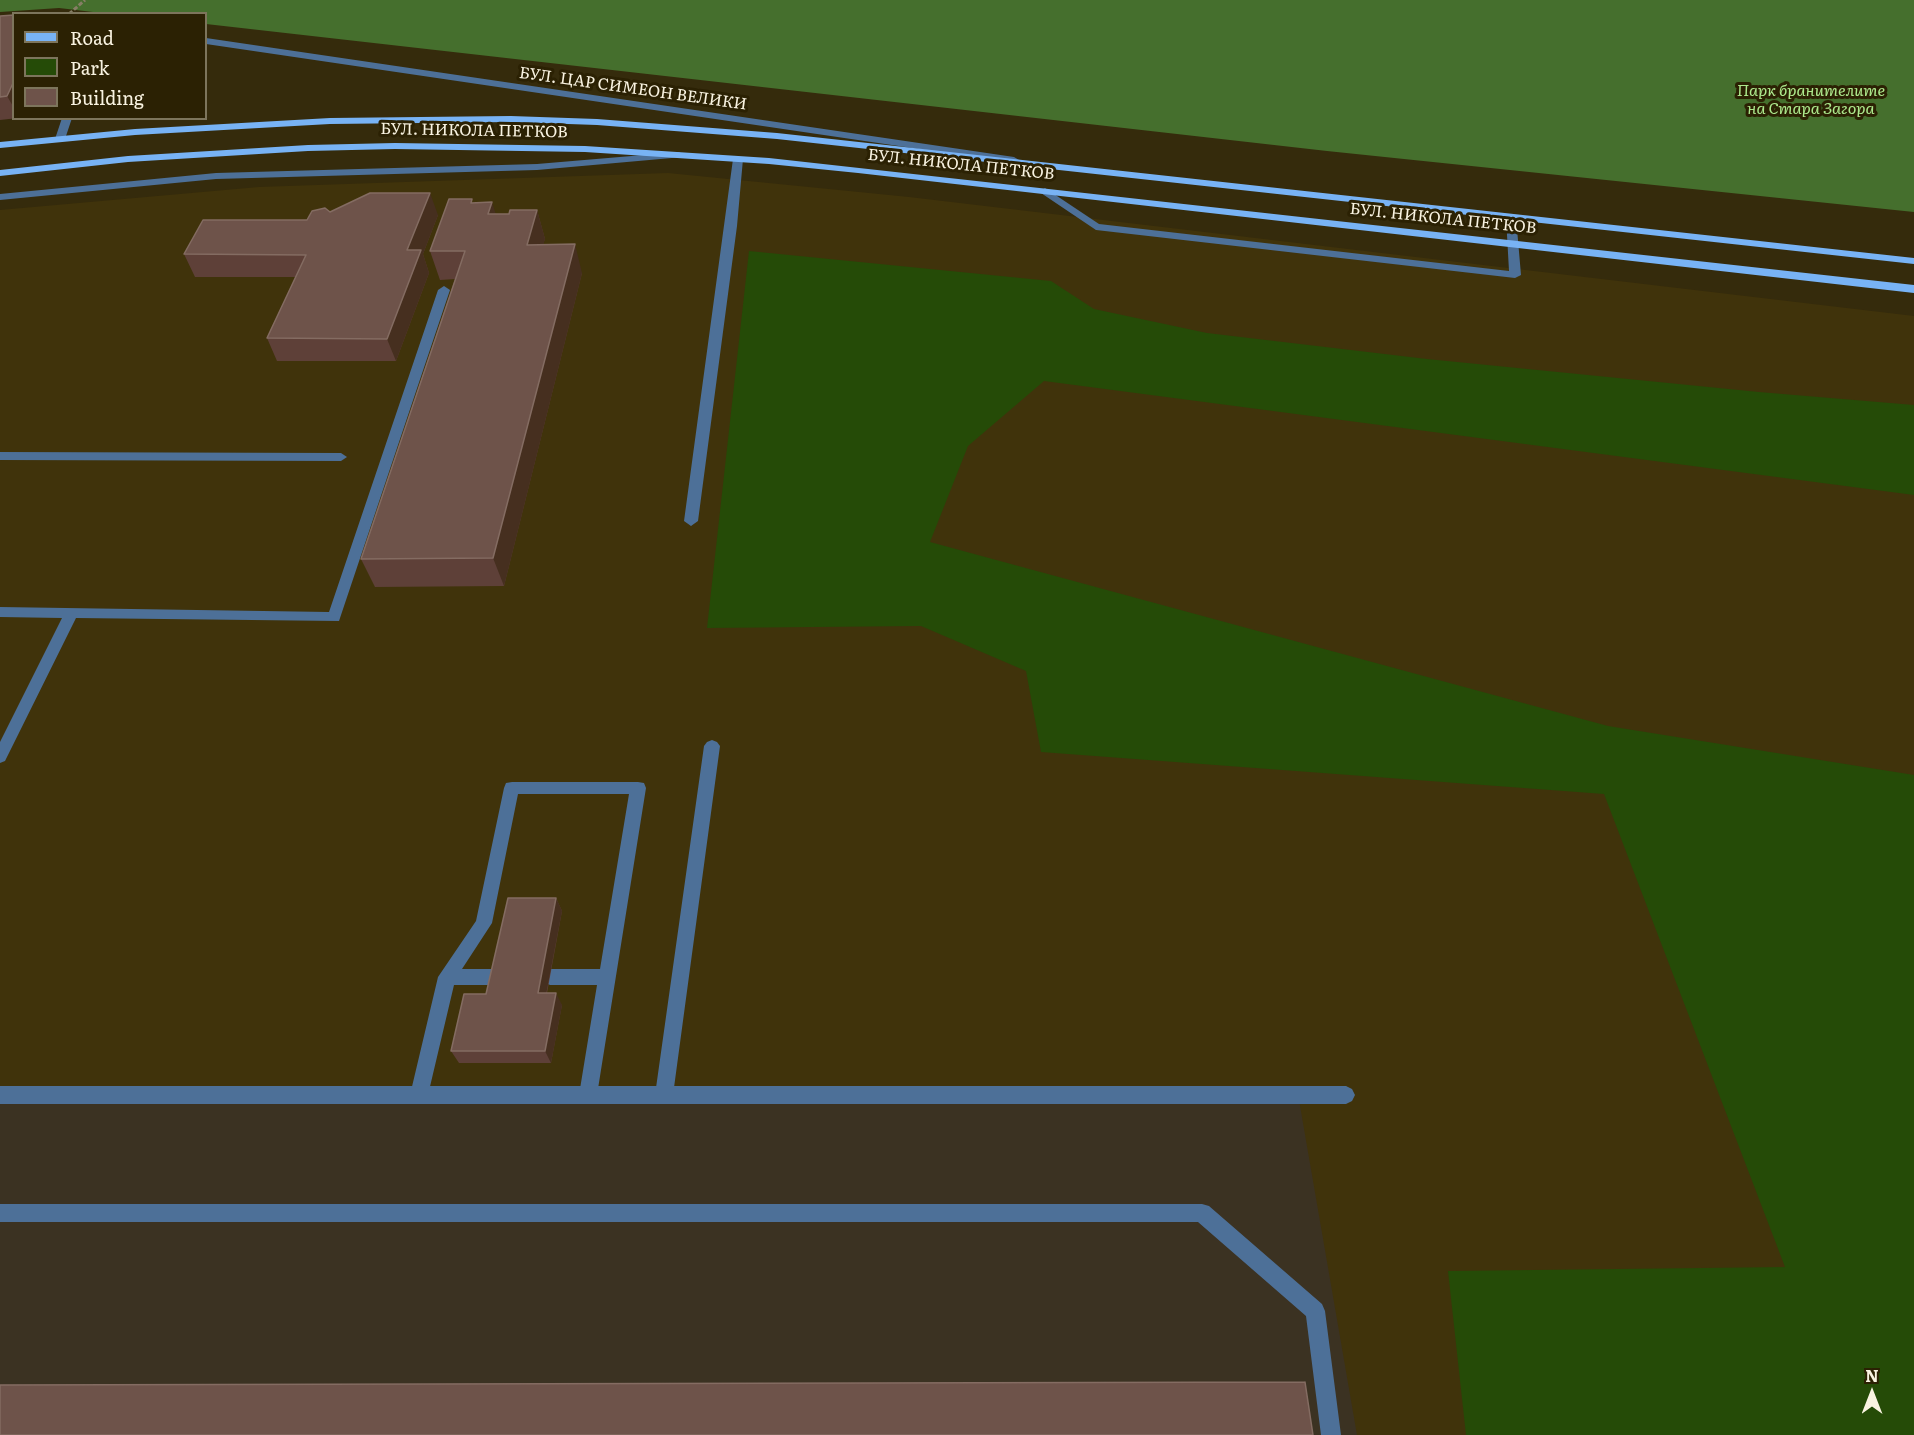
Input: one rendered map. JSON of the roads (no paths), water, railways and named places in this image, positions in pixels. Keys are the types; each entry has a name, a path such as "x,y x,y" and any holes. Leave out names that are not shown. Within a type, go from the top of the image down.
{"main road":[{"name":"БУЛ. НИКОЛА ПЕТКОВ","path":"0,145 135,132 330,121 511,119 702,129 1914,261"},
{"name":"БУЛ. НИКОЛА ПЕТКОВ","path":"0,173 128,159 308,148 504,146 685,155 1045,191 1914,289"}],"street":[{"name":"БУЛ. ЦАР СИМЕОН ВЕЛИКИ","path":"207,41 1055,166"},
{"path":"60,139 66,120"},
{"path":"0,197 216,176 537,166 685,155"},
{"path":"691,521 738,159"},
{"path":"1045,191 1096,227 1515,275 1511,216"},
{"path":"0,612 333,617 444,290"},
{"path":"0,456 341,457"},
{"path":"0,757 72,613"},
{"path":"664,1095 712,746"},
{"path":"419,1095 447,977 484,923 512,788 638,788 588,1095"},
{"path":"447,977 500,977"},
{"path":"550,977 607,977"},
{"path":"0,1095 1346,1095"},
{"path":"0,1213 1202,1213 1315,1311 1331,1435"}],"park label":[{"name":"Парк бранителите на Стара Загора","path":"1811,100"}]}
